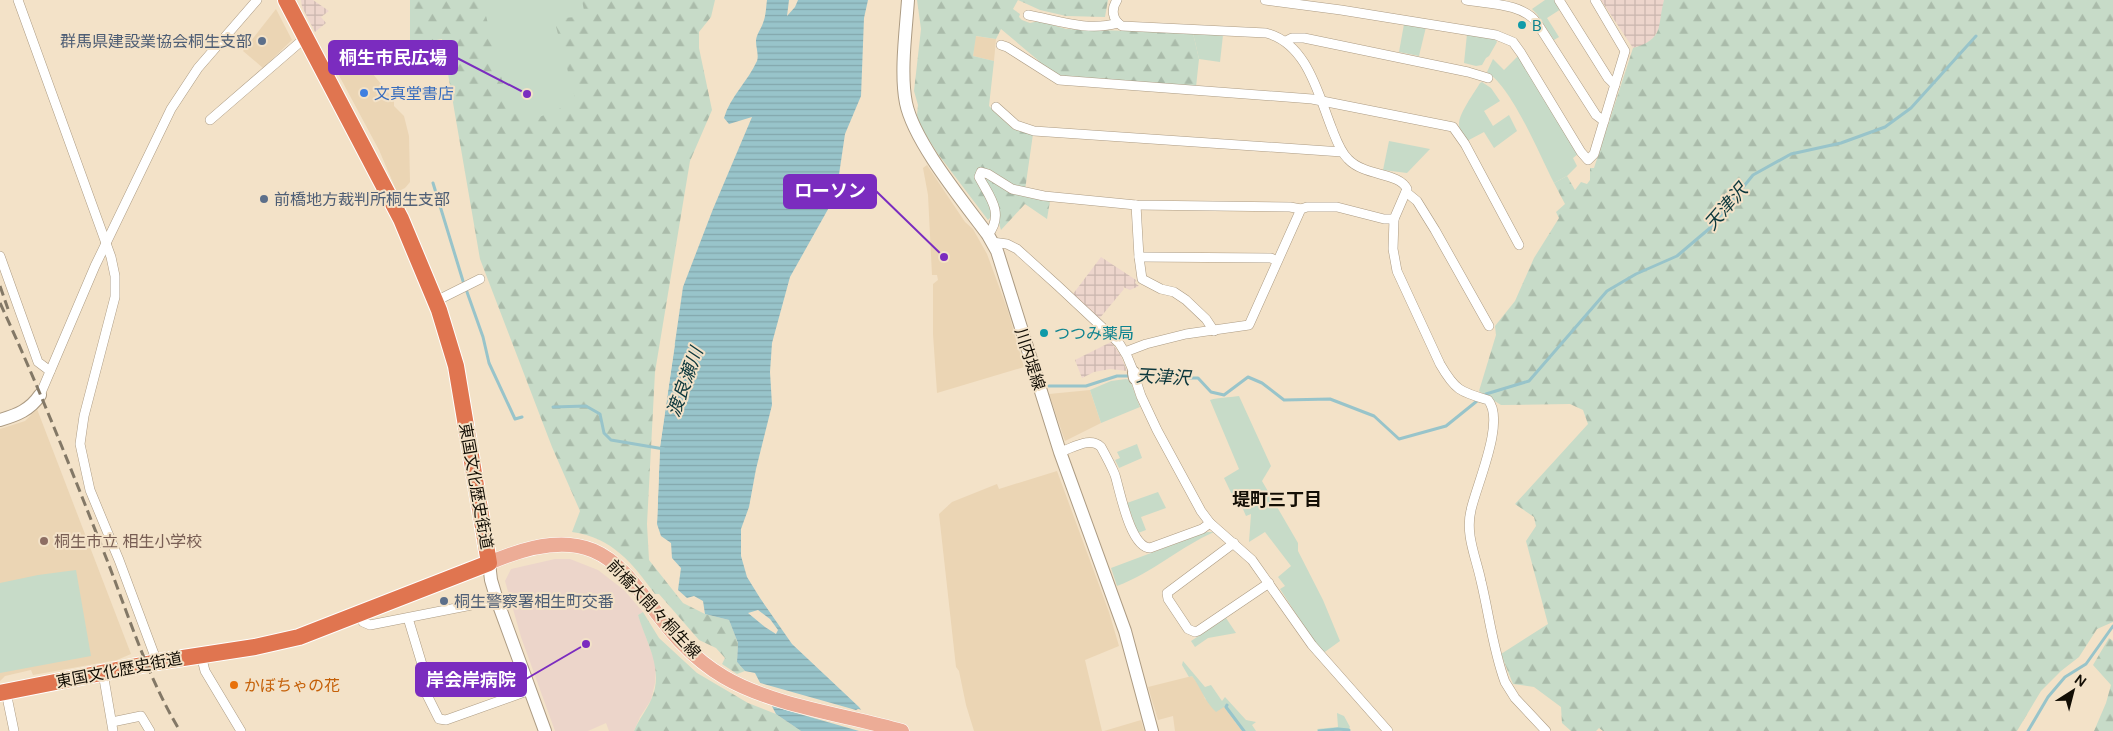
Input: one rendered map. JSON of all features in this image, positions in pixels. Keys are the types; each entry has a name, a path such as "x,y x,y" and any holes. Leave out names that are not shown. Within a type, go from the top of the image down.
{"highway":[{"name":"東国文化歴史街道","path":"3,693 158,662 255,647 299,637 359,612 489,563 488,544 456,366 436,301 401,219 286,0"}],"main road":[{"name":"川内堤線","path":"908,0 904,89 906,104 925,145 990,238 1006,278 1060,452 1125,631 1152,731"},
{"path":"0,420 17,415 28,409 40,395"},
{"name":"前橋大間々桐生線","path":"489,563 513,554 553,544 578,546 598,552 617,565 626,574 675,634 696,656 736,684 774,698 902,731"},
{"path":"489,563 497,600 545,731"}],"street":[{"path":"18,0 106,245 115,276 115,297 80,435 85,471 97,507 116,550 158,662"},
{"path":"40,395 72,317 132,188 182,90 198,68 256,0"},
{"path":"1117,0 1113,9 1118,23"},
{"path":"1265,0 1341,10 1502,36 1513,42 1521,53 1586,160 1590,159 1594,154 1625,49 1595,0"},
{"path":"1466,0 1515,9 1529,14 1596,115 1604,121"},
{"path":"1559,0 1608,78 1615,85"},
{"path":"1028,14 1062,24 1106,26 1118,23 1132,27 1266,33 1286,41 1304,64 1342,152 1350,162 1362,169 1397,178 1405,184 1406,192 1394,219 1393,249 1397,271 1447,378 1460,391 1488,400 1493,409 1493,425 1488,454 1470,512 1470,540 1505,682 1515,698 1546,731"},
{"path":"210,120 306,38"},
{"path":"1286,41 1292,38 1304,38 1430,63 1488,78"},
{"path":"1001,45 1059,80 1321,101 1453,127 1458,132 1519,245"},
{"path":"996,107 1016,125 1034,131 1342,152"},
{"path":"1388,731 1312,645 1270,583 1247,554 1210,523 1182,478 1157,430 1141,396 1125,352 1119,344 1022,253 1012,246 990,238 993,226 994,204 979,177 981,172 988,174 1012,189 1023,192 1136,205 1290,207 1301,209 1307,207 1337,207 1384,219 1394,219"},
{"path":"1406,192 1417,201 1435,230 1489,326"},
{"path":"1136,205 1142,280 1160,289 1174,292 1186,300 1206,319 1214,331"},
{"path":"1125,352 1146,344 1186,334 1249,325 1301,209"},
{"path":"0,256 38,362 50,371"},
{"path":"1139,256 1271,258 1277,261"},
{"path":"436,301 480,279"},
{"path":"1060,452 1091,441 1098,443 1115,477 1128,519 1139,543 1143,547 1150,548 1202,529 1210,523"},
{"path":"1234,543 1229,549 1170,589 1167,594 1168,599 1188,629 1195,632 1198,631 1270,583"},
{"path":"359,612 363,622 370,625 497,600"},
{"path":"408,618 424,671 426,693 439,719 446,720 530,690"},
{"path":"201,655 206,670 242,731"},
{"path":"103,674 113,727 141,716 150,731"},
{"path":"3,693 14,731"}],"shaded area":[{"path":"301,0 313,0 329,11 321,17 326,23 315,32 302,7"},
{"path":"1601,0 1664,0 1661,25 1654,37 1646,44 1633,48"},
{"path":"276,9 292,40 263,68 243,51"},
{"path":"975,36 996,39 994,61 973,56"},
{"path":"363,65 368,68 394,100 394,106 404,116 409,136 410,182 405,188 397,192 379,150 335,68"},
{"path":"927,165 965,222 973,229 987,254 1008,311 1024,367 937,393 933,334 933,284 938,280 937,275 932,275 928,195 923,168"},
{"path":"1101,257 1136,280 1135,283 1139,286 1130,290 1123,287 1124,289 1099,319 1073,294"},
{"path":"1111,342 1120,354 1127,371 1110,369 1094,372 1082,378 1075,360"},
{"path":"1090,390 1101,423 1065,441 1049,394"},
{"name":"桐生市立 相生小学校","path":"37,409 131,654 117,660 33,675 31,670 5,676 0,681 0,429 25,421"},
{"path":"1057,471 1109,612 1119,646 1085,660 1102,731 974,731 959,671 956,667 939,514 952,502 997,484 999,489"},
{"path":"555,559 570,559 598,570 624,590 643,612 638,615 656,665 655,683 651,700 634,731 609,731 606,723 588,731 555,731 521,637 505,581 511,569"},
{"path":"1192,676 1201,688 1205,699 1224,707 1242,731 1175,731 1173,716 1158,720 1148,687"},
{"path":"1141,720 1144,731 1104,731"}],"green space":[{"path":"410,0 482,0 510,111 532,120 576,102 554,19 585,16 582,0 715,0 711,17 699,32 699,48 712,110 690,161 655,372 647,524 649,560 683,603 705,614 729,620 738,643 737,662 745,671 737,674 722,664 725,658 716,648 699,640 659,594 655,594 638,572 620,554 599,540 572,532 580,511 552,447 480,259 442,39 410,45"},
{"path":"441,0 616,0 570,257"},
{"path":"917,0 1018,0 1013,9 1020,14 1019,17 1022,20 1030,23 1039,21 1066,29 1193,33 1199,59 1196,87 1058,76 1038,64 1039,61 1001,29 996,39 976,36 973,56 994,61 989,106 1013,129 1033,134 1025,190 1050,201 1047,219 1025,204 1001,230 998,220 992,216 988,220 938,154 920,126 917,115 918,105 914,91 921,29"},
{"path":"1018,0 1108,0 1105,17 1066,16 1040,10"},
{"path":"1545,0 1555,0 1561,9 1547,18 1559,37 1554,40 1532,9"},
{"path":"1664,0 2113,0 2113,622 2097,629 2079,657 2061,671 2041,691 2017,731 1603,731 1599,728 1596,731 1571,731 1562,723 1561,707 1534,687 1513,684 1501,654 1548,624 1526,541 1536,526 1534,517 1515,504 1588,424 1583,410 1570,404 1501,405 1479,391 1496,335 1495,326 1515,301 1534,258 1559,218 1556,212 1565,204 1554,183 1567,176 1575,190 1581,182 1587,184 1590,180 1590,168 1594,168 1633,48 1655,36 1660,24"},
{"path":"1404,24 1426,27 1419,56 1399,52"},
{"path":"1193,33 1223,35 1220,62 1199,59"},
{"path":"1467,34 1495,39 1497,42 1482,65 1476,66 1464,63"},
{"path":"1518,56 1578,154 1573,158 1577,166 1567,176 1554,183 1516,107 1497,80 1487,72 1493,59 1504,70"},
{"path":"1482,82 1491,88 1500,101 1484,111 1493,126 1509,115 1517,131 1494,148 1484,132 1467,141 1459,125 1465,108"},
{"path":"1389,141 1430,149 1407,173 1383,170"},
{"path":"1130,380 1140,407 1101,423 1090,390 1111,381"},
{"path":"1239,396 1271,466 1262,481 1298,543 1298,551 1323,600 1340,641 1322,654 1280,589 1285,586 1278,577 1291,566 1265,532 1249,542 1251,514 1246,516 1239,500 1235,501 1224,478 1239,469 1210,400"},
{"path":"1137,444 1142,458 1119,468 1115,460 1120,458 1117,452"},
{"path":"1158,492 1166,508 1141,517 1146,530 1138,533 1127,503"},
{"path":"1207,532 1214,532 1130,581 1117,586 1111,568"},
{"path":"76,570 91,656 0,673 0,583"},
{"path":"643,612 659,638 697,673 748,703 776,714 801,731 634,731 651,700 656,678 653,657 638,615"},
{"path":"1226,618 1236,633 1208,638 1195,647 1191,641"},
{"path":"2109,638 2113,641 2113,731 2094,731 2106,703 2111,685 2093,665"},
{"path":"1183,661 1205,687 1211,685 1222,701 1225,697 1246,720 1256,722 1252,725 1256,731 1242,731 1224,707 1216,712 1192,676 1189,677 1182,665"},
{"path":"1337,713 1344,716 1350,727 1347,731 1318,731 1317,729 1338,727"}],"water":[{"name":"渡良瀬川","path":"767,0 789,0 787,16 798,0 868,0 864,18 861,96 845,134 836,195 790,277 772,343 770,372 772,405 756,469 749,507 741,529 741,556 747,577 792,644 859,707 877,731 801,731 776,714 755,673 745,671 737,662 738,643 729,620 705,614 703,601 694,596 687,598 678,590 681,568 672,558 671,543 661,536 657,524 660,447 683,287 713,209 752,117 729,124 724,118 730,103 757,61 756,39 764,20","holes":["758,610 770,619 778,630 776,634 748,613"]}],"pier":[{"path":"675,344 660,447 657,524 655,524 658,447 672,349"},
{"path":"757,682 856,710 864,710 880,731 859,731 768,705"}],"waterway":[{"name":"天津沢","path":"1486,394 1529,381 1607,291 1636,274 1677,256 1710,228 1753,175 1791,154 1841,143 1885,127 1911,108 1976,36"},
{"path":"433,183 463,281"},
{"path":"467,292 483,337 489,363 515,419 522,417"},
{"name":"天津沢","path":"1139,375 1168,373 1187,378 1198,378 1211,392 1224,395 1248,377 1262,383 1284,400 1330,399 1374,416 1399,439 1446,426 1477,401"},
{"name":"天津沢","path":"1049,386 1086,386 1117,376 1132,376"},
{"path":"553,407 586,406 600,414 604,433 611,440 664,449"},
{"path":"2028,731 2048,697 2065,677 2086,664 2113,626"},
{"path":"1227,705 1226,707 1244,731"},
{"path":"1319,731 1349,730"}],"railway":[{"path":"0,286 8,309"},
{"path":"0,303 55,431 149,669 180,731"}],"place":[{"name":"B","path":"1522,25"},
{"name":"群馬県建設業協会桐生支部","path":"262,41"},
{"name":"文真堂書店","path":"364,93"},
{"name":"桐生市民広場","path":"527,94"},
{"name":"前橋地方裁判所桐生支部","path":"264,199"},
{"name":"ローソン","path":"944,257"},
{"name":"つつみ薬局","path":"1044,333"},
{"name":"桐生市立 相生小学校","path":"44,541"},
{"name":"桐生警察署相生町交番","path":"444,601"},
{"name":"岸会岸病院","path":"586,644"},
{"name":"かぼちゃの花","path":"234,685"}],"district":[{"name":"堤町三丁目","path":"1277,500"}]}
